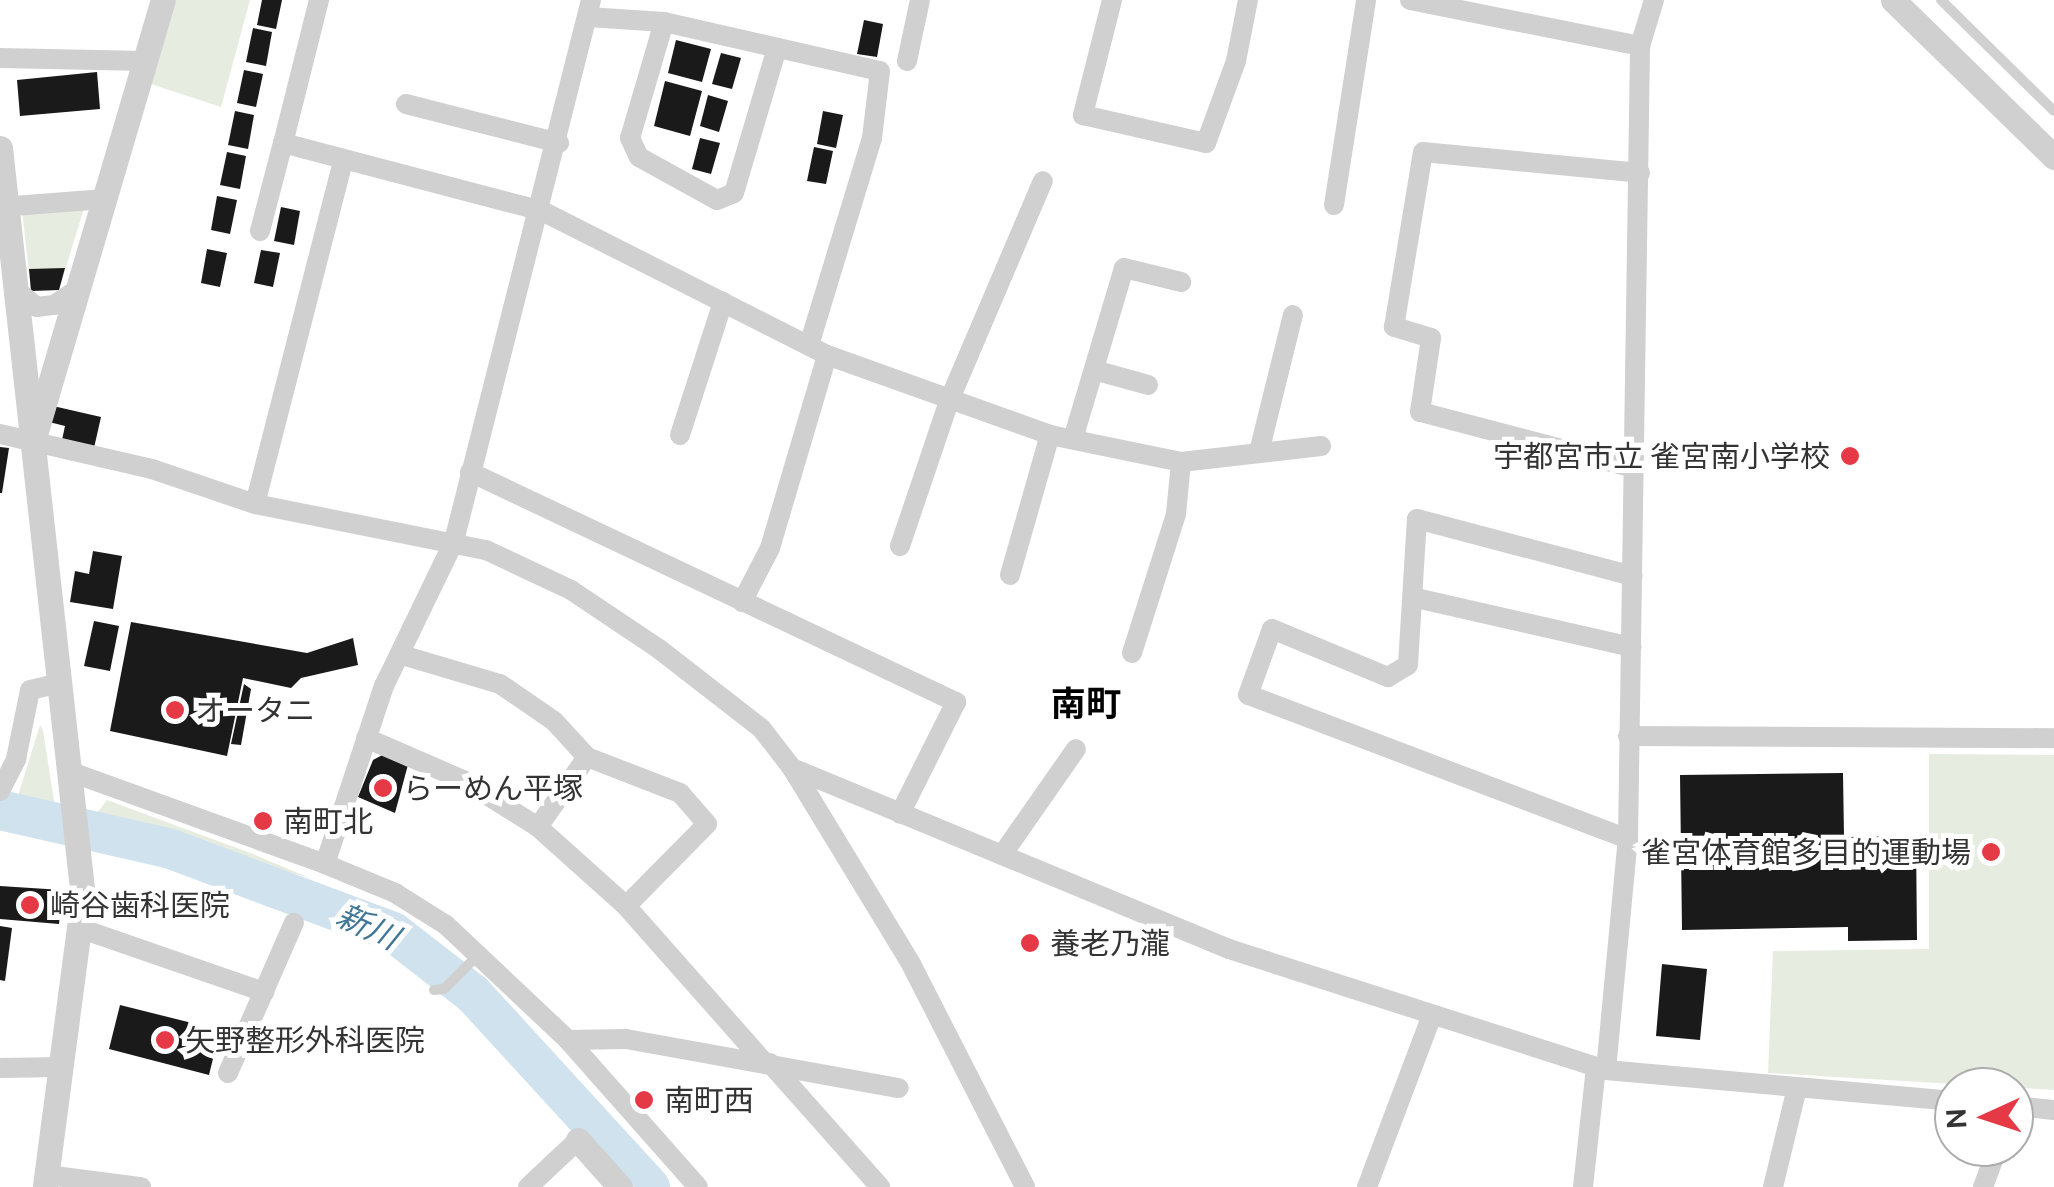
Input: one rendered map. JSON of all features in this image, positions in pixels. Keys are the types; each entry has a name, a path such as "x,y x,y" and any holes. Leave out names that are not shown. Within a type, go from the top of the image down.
{"street":[{"path":"34,441 163,0"},
{"path":"260,231 319,0"},
{"path":"906,62 920,0"},
{"path":"1112,0 1083,115 1206,143 1236,62 1248,0"},
{"path":"1334,206 1366,0"},
{"path":"1410,0 1513,10 1640,46"},
{"path":"1583,1187 1628,839 1640,46 1654,0"},
{"path":"1892,0 2054,157"},
{"path":"325,864 366,738 454,541 542,211 590,8 880,71 872,138 770,548 742,602"},
{"path":"664,22 630,138 639,157 717,200 734,193 777,48"},
{"path":"0,58 145,61"},
{"path":"406,104 559,143"},
{"path":"282,143 542,211 818,350 1050,436 1181,462 1321,446"},
{"path":"0,148 3,207 16,290 80,850 82,930 46,1181 141,1187"},
{"path":"1634,468 1420,412 1431,338 1394,327 1422,152 1640,173"},
{"path":"255,504 342,160"},
{"path":"900,546 949,401 1044,181"},
{"path":"3,207 105,200"},
{"path":"1073,439 1124,268 1180,282"},
{"path":"16,290 37,307 54,305 79,288"},
{"path":"680,435 722,302"},
{"path":"1259,452 1293,315"},
{"path":"1094,370 1148,385"},
{"path":"0,434 152,469 255,504 454,541 571,590 644,640 761,728 792,768 911,964 1025,1187"},
{"path":"1010,575 1050,436"},
{"path":"1132,652 1176,514 1181,462"},
{"path":"470,472 956,702 900,814"},
{"path":"1628,839 1248,695 1272,629 1388,677 1408,665 1416,598 1418,519 1632,576"},
{"path":"1416,598 1631,647"},
{"path":"402,654 500,684 554,721 587,757 680,793 707,824 626,906"},
{"path":"0,790 16,759 30,690 60,683"},
{"path":"1628,736 2054,738"},
{"path":"366,738 464,780 538,827 626,906 880,1187"},
{"path":"1002,855 1076,749"},
{"path":"538,827 587,757"},
{"path":"792,768 1137,915 1600,1069 1934,1099"},
{"path":"71,772 325,864 395,894 480,953 568,1040 698,1187"},
{"path":"228,1073 294,923"},
{"path":"82,930 264,992"},
{"path":"1367,1187 1432,1015"},
{"path":"568,1040 626,1039 898,1088"},
{"path":"0,1068 60,1066"},
{"path":"1772,1187 1797,1088"},
{"path":"528,1187 578,1140 620,1187"}],"lane":[{"path":"1941,0 2054,111"},
{"path":"439,990 480,953"}],"shaded area":[{"path":"176,0 250,0 221,107 151,84"},
{"path":"85,205 59,290 31,291 22,210"},
{"path":"40,725 43,730 55,808 17,799"},
{"name":"雀宮体育館多目的運動場","path":"1929,754 2054,755 2054,1090 2034,1089 2034,1067 1934,1067 1934,1083 1768,1073 1773,951 1929,949"},
{"path":"107,800 253,854 312,879 97,813"}],"building":[{"path":"262,0 282,0 276,29 257,25"},
{"path":"864,20 883,24 877,57 857,54"},
{"path":"253,28 272,32 266,66 246,62"},
{"path":"676,40 711,49 702,82 668,73"},
{"path":"721,53 741,58 732,89 712,84"},
{"path":"244,70 263,74 256,107 237,103"},
{"path":"97,72 100,109 20,116 17,80"},
{"path":"665,81 702,91 690,136 654,126"},
{"path":"708,95 728,101 719,132 700,126"},
{"path":"235,111 254,115 248,149 228,145"},
{"path":"823,111 843,115 836,148 817,144"},
{"path":"700,138 720,143 711,174 692,169"},
{"path":"814,147 833,151 826,184 807,181"},
{"path":"227,152 246,156 240,189 220,185"},
{"path":"217,196 237,200 230,234 211,230"},
{"path":"281,207 300,211 294,245 274,241"},
{"path":"207,249 227,253 220,287 201,283"},
{"path":"261,250 280,253 273,287 254,283"},
{"path":"65,268 59,290 31,291 29,269"},
{"path":"53,406 101,417 94,448 62,440 65,426 49,422"},
{"path":"0,447 9,448 2,493 0,493"},
{"path":"93,551 122,556 113,609 70,602 75,571 89,574"},
{"path":"94,621 119,626 110,671 84,666"},
{"name":"オータニ","path":"131,622 307,653 353,638 358,665 301,678 291,688 243,678 227,756 110,731"},
{"path":"244,684 251,689 241,745 231,744"},
{"name":"らーめん平塚","path":"388,752 409,761 395,813 358,797 373,760"},
{"path":"1843,773 1844,837 1916,836 1917,940 1848,941 1848,927 1682,930 1680,775"},
{"name":"崎谷歯科医院","path":"0,886 62,890 59,924 0,919"},
{"path":"0,926 12,928 5,981 0,980"},
{"path":"1662,964 1707,969 1700,1040 1656,1036"},
{"name":"矢野整形外科医院","path":"120,1005 220,1030 209,1075 109,1049"}],"waterway":[{"name":"新川","path":"0,810 171,849 393,932 473,994 650,1187"}],"place":[{"name":"宇都宮市立 雀宮南小学校","path":"1850,456"},
{"name":"オータニ","path":"175,710"},
{"name":"らーめん平塚","path":"383,788"},
{"name":"南町北","path":"263,821"},
{"name":"雀宮体育館多目的運動場","path":"1991,852"},
{"name":"崎谷歯科医院","path":"30,905"},
{"name":"養老乃瀧","path":"1030,943"},
{"name":"矢野整形外科医院","path":"165,1040"},
{"name":"南町西","path":"644,1100"}],"district":[{"name":"南町","path":"1086,703"}]}
